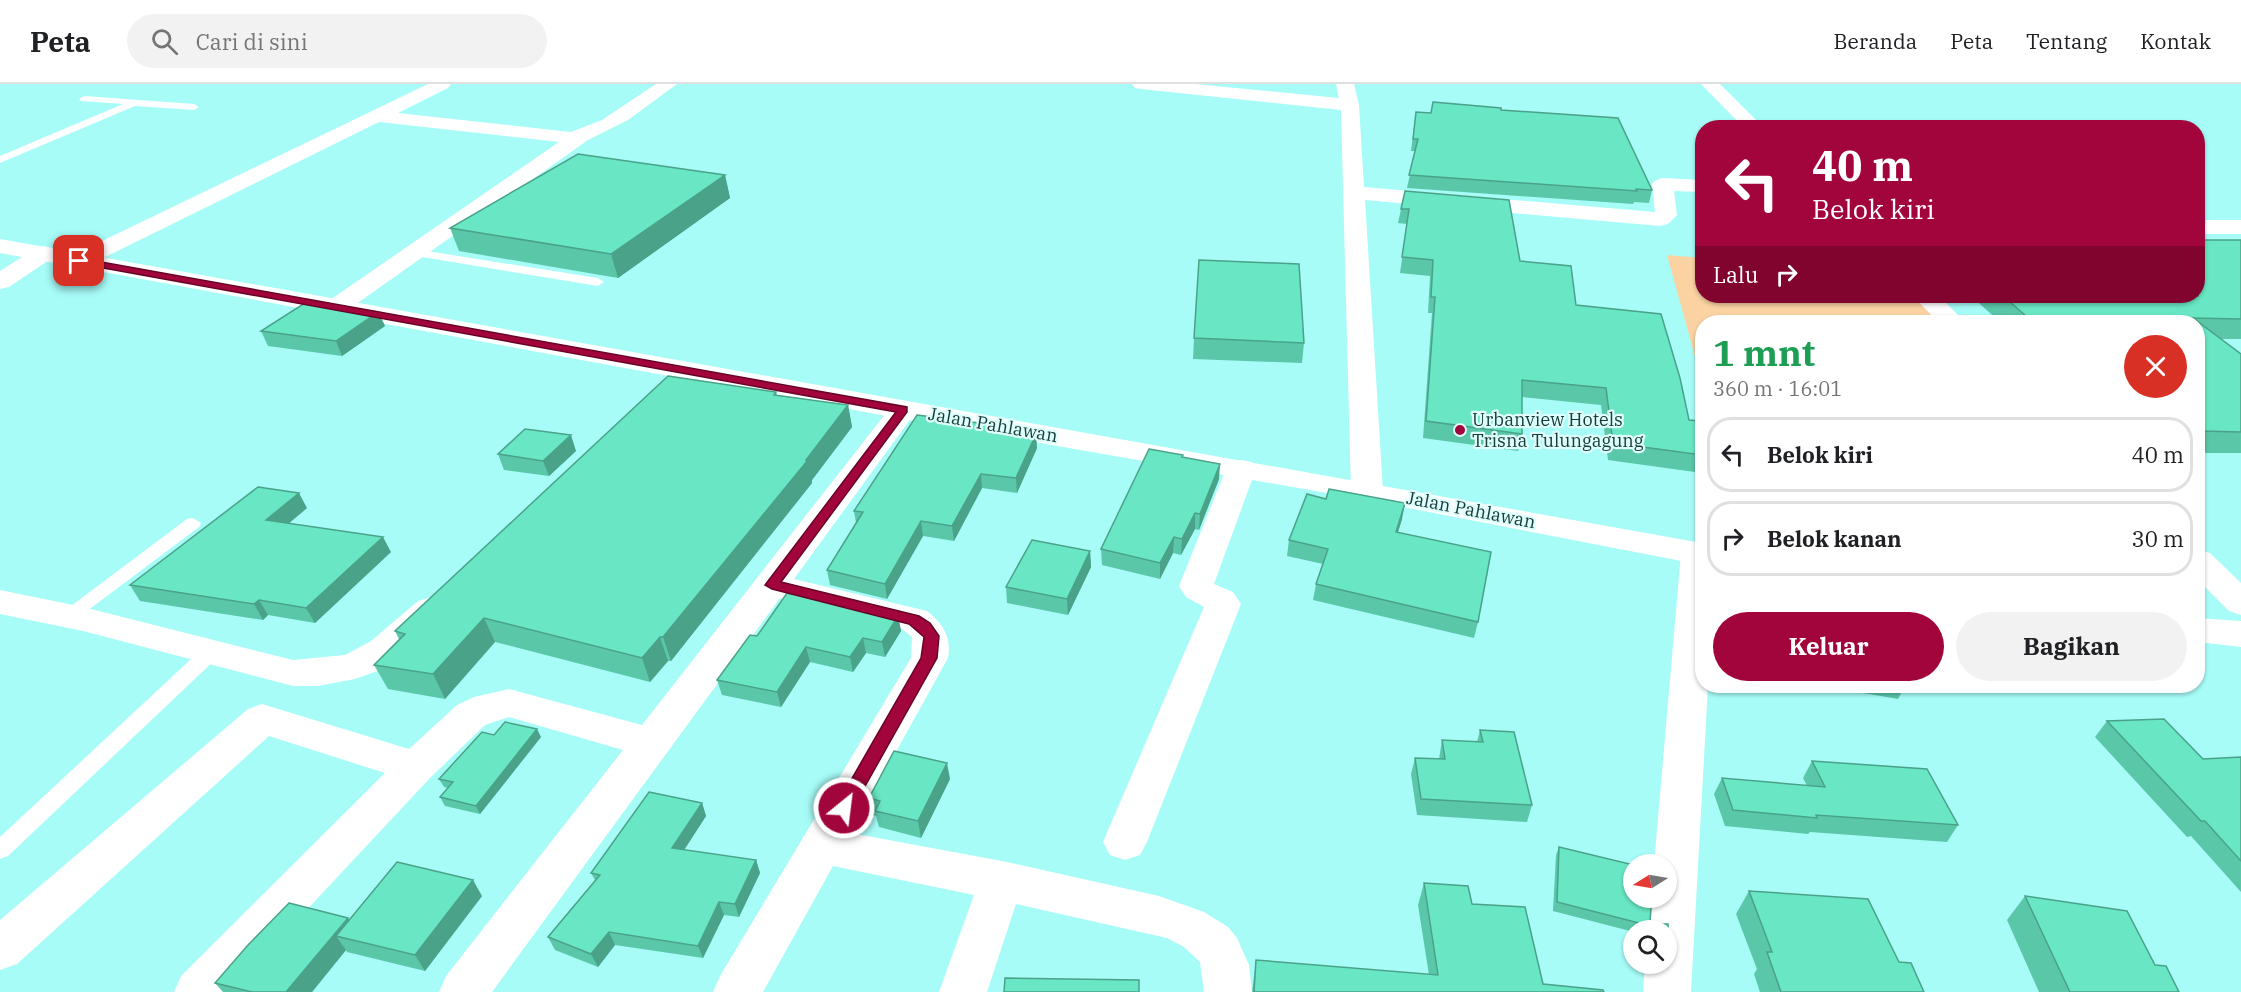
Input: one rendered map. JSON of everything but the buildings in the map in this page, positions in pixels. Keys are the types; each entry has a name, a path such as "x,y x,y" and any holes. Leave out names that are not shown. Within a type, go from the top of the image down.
{"main road":[{"path":"79,261 442,84"},
{"path":"336,307 580,137 599,129 668,84"},
{"path":"1141,84 1348,95 1367,491"},
{"path":"1710,84 1747,120"},
{"path":"376,116 571,138 580,137"},
{"path":"1354,193 1660,219 1666,215 1664,184 1695,186"},
{"path":"2205,227 2241,227"},
{"name":"Jalan Pahlawan","path":"0,246 903,410 1367,491 1695,553"},
{"path":"0,282 44,254"},
{"path":"1932,303 1944,315"},
{"path":"657,394 683,370"},
{"path":"463,992 903,410"},
{"path":"1125,842 1223,604 1221,600 1198,590 1196,586 1241,469"},
{"path":"2205,568 2241,603"},
{"path":"737,992 929,658 932,636 925,627 914,620 772,585"},
{"path":"0,602 69,616 293,673 321,674 352,669 386,651 450,591"},
{"path":"1668,992 1695,622"},
{"path":"2205,631 2241,634"},
{"path":"198,992 416,767 471,715 498,704 509,703 652,743"},
{"path":"0,949 262,719 416,767"},
{"path":"823,846 1002,880 1183,924 1212,942 1220,953 1228,969 1228,992"},
{"path":"963,992 1002,880"}],"lane":[{"path":"84,99 194,107"},
{"path":"0,160 134,103"},
{"path":"414,253 598,282"},
{"path":"69,616 193,523"},
{"path":"0,850 211,652"}],"shaded area":[{"path":"1667,255 1695,257 1695,303 1923,303 1936,315 1695,315 1695,357"}],"place":[{"name":"Urbanview Hotels Trisna Tulungagung","path":"1460,430"}],"route":[{"path":"79,261 903,410 772,585 914,620 925,627 932,636 929,658 844,808"}]}
